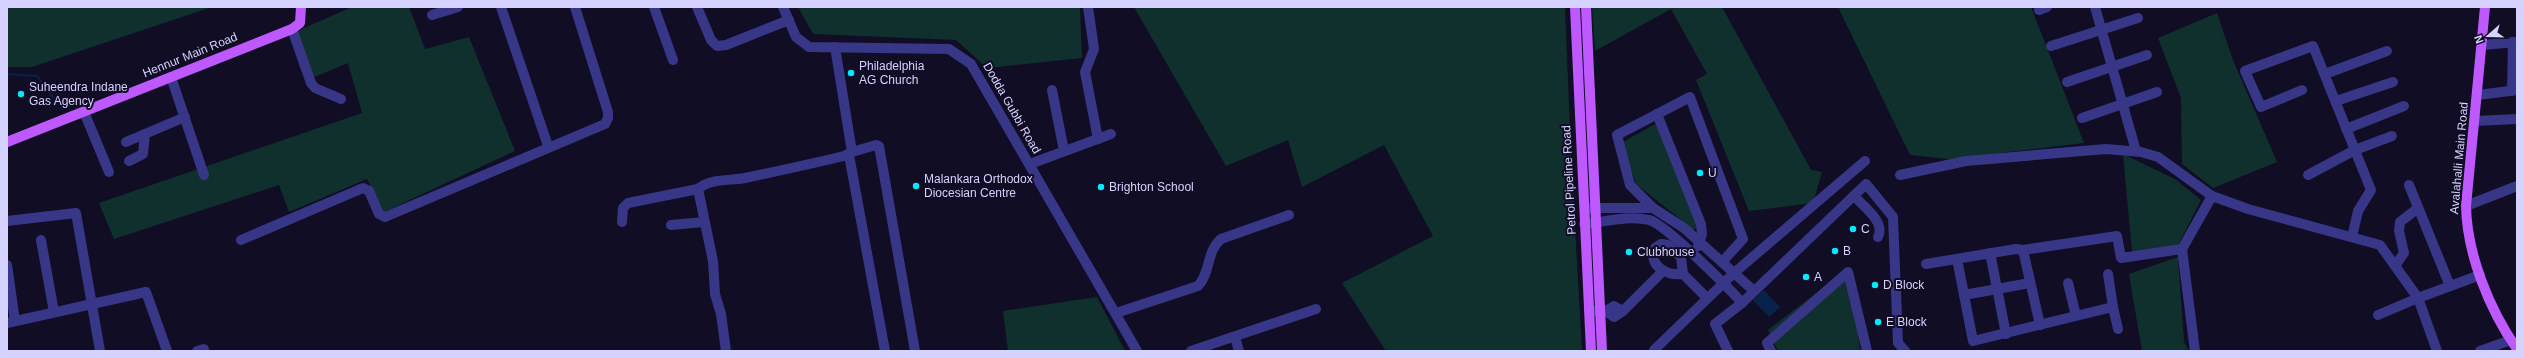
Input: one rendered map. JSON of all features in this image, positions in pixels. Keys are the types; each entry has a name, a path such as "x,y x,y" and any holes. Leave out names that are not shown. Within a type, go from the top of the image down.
{"main road":[{"path":"292,29 300,23 301,7"},
{"name":"Petrol Pipeline Road","path":"1575,7 1591,351"},
{"name":"Petrol Pipeline Road","path":"1586,7 1594,207 1603,311 1602,351"},
{"name":"Avalahalli Main Road","path":"2485,7 2478,95 2466,206 2469,239 2480,275 2511,340 2517,349"},
{"name":"Hennur Main Road","path":"7,142 292,29"}],"street":[{"path":"432,15 458,7"},
{"path":"500,7 548,146"},
{"path":"241,240 363,188 369,191 379,214 385,217 548,146 605,124 608,118 575,7"},
{"path":"654,7 673,60"},
{"path":"696,7 711,40 717,46 726,45 789,20"},
{"name":"Dodda Gubbi Road","path":"783,7 796,37 809,47 949,49 971,64 1137,351"},
{"path":"1088,7 1094,49 1085,72 1098,139"},
{"path":"2095,7 2136,152"},
{"path":"2052,46 2138,18"},
{"path":"292,29 311,84 315,88 341,99"},
{"path":"2478,95 2514,90 2515,42 2482,45"},
{"path":"2302,90 2261,107 2245,71 2314,46 2371,190 2358,212 2352,237"},
{"path":"835,47 851,154 886,351"},
{"path":"2325,74 2387,51"},
{"path":"2067,82 2147,55"},
{"path":"172,77 204,175"},
{"path":"2336,101 2393,82"},
{"path":"1052,90 1064,151"},
{"path":"2082,118 2157,92"},
{"path":"1722,262 1743,239 1690,97 1617,135 1630,185 1653,208 1684,228 1754,291"},
{"path":"2346,129 2404,106"},
{"path":"84,112 109,172"},
{"path":"1657,114 1701,224 1700,243 1692,254"},
{"path":"126,142 185,117"},
{"path":"2475,121 2517,119"},
{"path":"129,161 143,154 145,134"},
{"path":"1030,164 1110,134"},
{"path":"2308,175 2355,150 2392,136"},
{"path":"622,222 623,208 628,203 698,190 706,184 722,180 746,178 851,154 876,145 880,146 914,351"},
{"path":"1900,175 1966,161 2106,149 2136,152 2158,158 2212,196 2248,209 2380,245 2418,298 2438,351"},
{"path":"1654,350 1734,273 1865,161"},
{"path":"1728,351 1715,324 1742,303 1866,184 1893,217 1898,343 1905,351"},
{"path":"2409,185 2450,286"},
{"path":"2466,206 2517,186"},
{"path":"698,190 713,261 715,294 721,314 726,351"},
{"path":"1854,196 1879,224 1880,232 1878,237"},
{"path":"2195,351 2182,249 2212,196"},
{"path":"1584,209 1594,207 1653,208"},
{"path":"2395,266 2404,253 2399,231 2400,222 2418,208"},
{"path":"7,221 76,213 100,351"},
{"path":"1116,313 1198,286 1203,280 1214,245 1221,239 1289,215"},
{"path":"1584,224 1635,218 1652,220 1724,282 1742,303"},
{"path":"671,225 704,222"},
{"path":"1926,264 1990,253 2023,250 2117,236 2121,258 2182,249"},
{"path":"41,240 54,312"},
{"path":"1683,274 1672,275 1663,271 1656,264 1653,256 1655,248 1661,244 1668,246 1681,257 1683,274 1707,298"},
{"path":"2023,250 2040,325"},
{"path":"1990,253 2006,334"},
{"path":"1956,259 1974,341 2113,307"},
{"path":"7,265 11,322 146,292 167,351"},
{"path":"1589,311 1603,311 1614,306 1624,311 1663,271"},
{"path":"1771,351 1767,343 1848,272 1867,351"},
{"path":"2108,274 2118,329"},
{"path":"2378,315 2418,298 2480,275"},
{"path":"2068,283 2076,316"},
{"path":"1964,295 2030,284"},
{"path":"1192,351 1316,308"},
{"path":"1235,337 1239,351"},
{"path":"2480,351 2511,340"}],"green space":[{"path":"7,7 212,7 32,67 7,67"},
{"path":"352,7 409,7 425,49 469,37 515,151 384,212 367,179 289,212 279,185 114,239 99,203 362,113 348,63 312,78 295,32"},
{"path":"798,7 1080,7 1082,58 987,68 956,40 813,34"},
{"path":"1134,7 1565,7 1571,155 1582,351 1386,351 1342,283 1433,236 1384,145 1302,187 1288,140 1226,166"},
{"path":"1592,7 1722,7 1811,170 1822,172 1813,203 1749,211 1696,80 1707,74 1671,9 1595,51"},
{"path":"1838,7 2031,7 2084,143 1949,159 1910,155"},
{"path":"2217,13 2233,60 2277,162 2213,188 2182,164 2181,98 2158,38"},
{"path":"1659,122 1699,225 1694,230 1636,184 1621,143"},
{"path":"2123,154 2175,179 2201,200 2178,245 2132,252"},
{"path":"2178,257 2184,342 2189,351 2142,351 2129,274"},
{"path":"1850,267 1860,351 1778,351 1768,330"},
{"path":"1097,297 1125,351 1008,351 1003,311"}],"water":[{"path":"1764,290 1780,307 1769,317 1753,300"}],"waterway":[{"path":"7,74 37,76 62,109"}],"place":[{"name":"Philadelphia AG Church","path":"851,73"},
{"name":"Suheendra Indane Gas Agency","path":"21,94"},
{"name":"U","path":"1700,173"},
{"name":"Malankara Orthodox Diocesian Centre","path":"916,186"},
{"name":"Brighton School","path":"1101,187"},
{"name":"C","path":"1853,229"},
{"name":"B","path":"1835,251"},
{"name":"Clubhouse","path":"1629,252"},
{"name":"A","path":"1806,277"},
{"name":"D Block","path":"1875,285"},
{"name":"E Block","path":"1878,322"}]}
